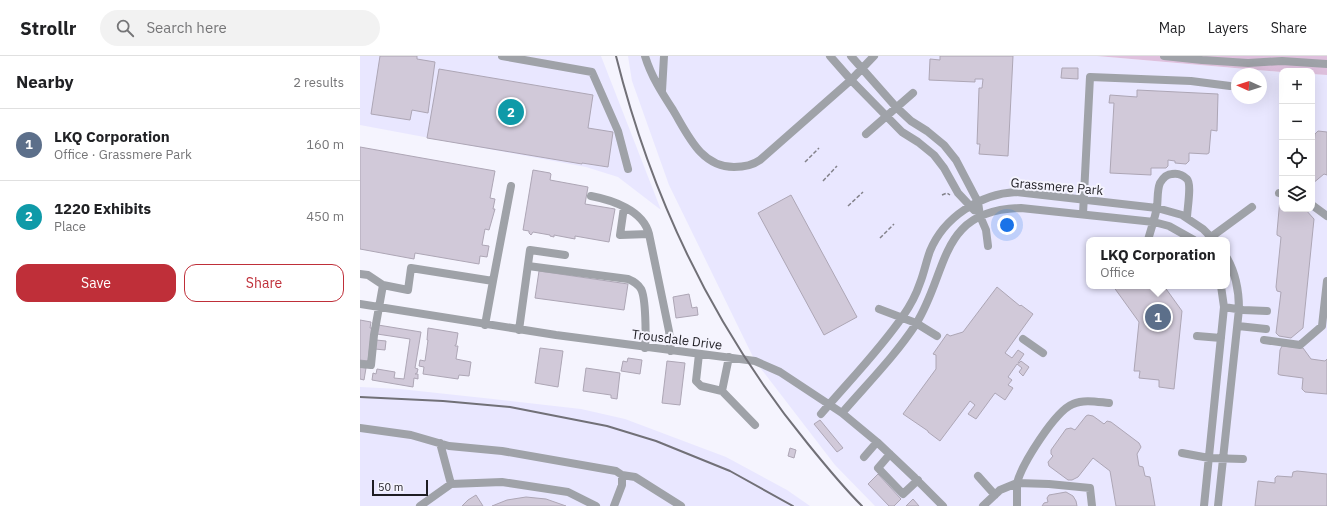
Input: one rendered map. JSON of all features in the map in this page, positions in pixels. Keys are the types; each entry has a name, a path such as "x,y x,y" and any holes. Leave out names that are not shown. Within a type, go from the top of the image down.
{"street":[{"path":"502,56 592,72 618,131 628,169"},
{"path":"645,56 648,68 690,138 703,156 712,162 724,166 742,167 760,160 851,80 874,56"},
{"path":"662,92 664,56"},
{"path":"830,56 851,80 902,132 918,142 934,155 944,168 958,193 974,204"},
{"path":"851,56 896,107 911,121 927,131 944,145 956,160 986,230 988,246"},
{"path":"1164,56 1248,63 1301,59 1327,64"},
{"path":"1083,214 1090,77 1191,81 1230,86"},
{"path":"866,134 913,93"},
{"path":"1149,237 1154,222 1158,192 1162,180 1170,174 1181,175 1186,178 1188,183 1187,218"},
{"path":"484,324 512,186"},
{"name":"Grassmere Park","path":"821,414 902,318 912,302 920,284 926,262 936,239 958,214 989,197 1008,192 1016,192 1157,208 1175,212 1187,218 1203,229 1209,237"},
{"path":"591,196 609,200 624,207 644,221 649,234 669,331 670,351"},
{"path":"624,207 620,235 649,234"},
{"path":"1213,237 1252,207"},
{"path":"1315,207 1327,216"},
{"name":"Grassmere Park","path":"842,413 897,350 916,323 928,302 948,248 958,234 980,216 1009,208 1083,214 1154,222 1169,226 1189,237"},
{"path":"518,330 530,250 565,255"},
{"path":"1218,506 1239,309 1237,285 1230,264"},
{"path":"528,266 634,282 641,289 643,295 646,330 645,348"},
{"path":"360,274 368,276 383,285 408,290 411,268 493,281"},
{"path":"1264,340 1300,345 1322,326 1327,281"},
{"path":"360,364 371,365 374,335 383,285"},
{"path":"1204,506 1224,307 1221,289"},
{"name":"Trousdale Drive","path":"360,304 518,330 645,348 755,361 780,372 842,413 877,442 918,480 943,506"},
{"path":"1224,307 1243,310 1267,311"},
{"path":"879,309 916,323 937,336"},
{"path":"1238,326 1266,329"},
{"path":"1197,336 1221,338"},
{"path":"1024,339 1043,353"},
{"path":"699,354 696,381 698,384 722,391 755,425"},
{"path":"722,391 729,357"},
{"path":"1017,506 1017,483 1019,474 1053,421 1061,412 1069,406 1080,402 1109,403"},
{"path":"360,428 411,435 449,446 502,451 616,471 622,475 635,477 681,506"},
{"path":"864,457 877,442"},
{"path":"440,443 450,484"},
{"path":"1182,453 1209,458 1243,459"},
{"path":"890,454 878,468 902,494 918,480"},
{"path":"614,506 622,485 622,475"},
{"path":"978,476 995,495"},
{"path":"420,506 450,484 502,482 568,492 596,506"},
{"path":"983,506 1005,487 1017,483 1090,488 1092,506"}],"path":[{"path":"804,162 819,148"},
{"path":"823,181 837,166"},
{"path":"848,206 863,192"},
{"path":"942,195 947,193 953,197"},
{"path":"880,238 894,224"}],"shaded area":[{"path":"360,56 601,56 661,210 618,177 586,167 360,125"},
{"path":"628,56 1097,56 1236,68 1231,68 1231,104 1267,104 1267,71 1279,72 1279,212 1315,212 1315,74 1327,75 1327,506 875,506 835,465 755,361 669,185 632,81"},
{"path":"1097,56 1327,56 1327,75 1315,74 1315,68 1279,68 1279,72 1267,71 1267,68 1236,68"},
{"path":"360,387 400,389 581,409 625,419 726,457 787,490 810,506 360,506"}],"building":[{"path":"380,56 417,56 417,59 435,62 428,113 412,110 410,120 371,114"},
{"path":"940,56 1013,56 1008,156 979,154 980,144 977,144 979,88 982,88 983,79 975,79 975,82 929,80 930,59 940,60"},
{"path":"1062,68 1078,68 1078,79 1061,78"},
{"path":"439,69 593,95 588,128 613,132 608,167 427,138"},
{"path":"1137,90 1218,94 1217,131 1211,130 1209,153 1189,153 1189,161 1186,164 1175,163 1175,161 1168,160 1168,166 1166,168 1151,168 1151,175 1110,173 1114,103 1109,103 1110,95 1137,97"},
{"path":"1318,131 1327,132 1327,175 1324,174 1315,182 1315,140 1315,134"},
{"path":"360,147 495,171 490,198 495,199 493,209 495,209 489,230 485,229 482,245 489,246 487,257 480,256 479,264 415,253 414,259 360,249"},
{"path":"533,170 550,173 550,180 588,187 585,204 615,209 609,242 575,236 575,239 554,235 554,237 533,232 531,235 529,231 523,230"},
{"path":"791,195 857,317 824,335 758,213"},
{"path":"1279,210 1279,212 1308,212 1314,219 1303,328 1291,338 1279,336 1276,333 1281,292 1277,291 1276,287 1281,237 1277,235"},
{"path":"539,271 628,284 624,310 535,298"},
{"path":"997,287 1020,306 1021,305 1033,314 1005,353 1012,358 1018,350 1024,354 1018,363 1021,361 1029,367 1023,376 1019,372 1022,368 1017,364 1008,377 1012,380 1008,385 1013,388 1005,400 995,393 976,419 968,414 975,405 970,401 940,441 903,414 936,369 936,355 933,354 947,334 950,336 963,332"},
{"path":"1115,289 1166,289 1182,311 1174,389 1159,387 1159,380 1139,378 1140,371 1134,371 1139,322"},
{"path":"689,294 692,308 697,307 698,315 676,318 673,297"},
{"path":"360,320 371,322 370,328 372,328 368,361 360,360"},
{"path":"378,325 421,332 415,368 418,369 417,373 415,374 418,374 418,379 414,378 413,387 372,380 373,373 376,374 377,369 395,372 394,378 404,379 410,339 377,334"},
{"path":"428,328 458,333 455,345 458,346 456,359 471,362 469,376 459,375 458,379 423,374 424,367 419,366 420,360 425,361"},
{"path":"376,340 386,341 385,350 375,349"},
{"path":"1282,346 1303,348 1311,359 1325,361 1327,359 1327,394 1305,392 1302,389 1303,378 1278,374 1280,350"},
{"path":"540,348 563,351 558,387 535,383"},
{"path":"628,358 642,360 640,374 621,371 623,361 627,362"},
{"path":"667,361 685,363 680,405 662,403"},
{"path":"360,367 366,368 364,380 360,379"},
{"path":"586,368 620,373 617,399 611,398 611,395 583,391"},
{"path":"1088,415 1093,416 1104,424 1107,421 1111,422 1139,443 1141,447 1137,454 1139,466 1143,467 1145,476 1150,477 1155,506 1116,506 1110,471 1093,458 1078,477 1072,480 1068,480 1049,466 1048,462 1053,456 1051,454 1051,450 1066,429 1071,428 1075,430"},
{"path":"820,420 843,448 837,452 814,424"},
{"path":"790,448 796,450 794,458 788,456"},
{"path":"1297,471 1327,474 1327,506 1255,506 1258,481 1275,483 1275,478 1277,476 1292,477 1293,472"},
{"path":"878,474 901,499 894,506 889,506 868,484"},
{"path":"1066,492 1073,496 1077,506 1042,506 1044,503 1048,502 1047,498 1049,495"},
{"path":"476,495 483,506 462,506 468,500"},
{"path":"526,497 546,499 566,506 492,506 507,500"},
{"path":"913,499 919,506 906,506"}],"railway":[{"path":"616,56 648,161 668,212 690,261 715,309 743,355 774,400 827,468 862,506"},
{"path":"360,397 443,401 510,407 607,426 656,441 730,471 793,506"}],"place":[{"name":"1220 Exhibits","path":"511,112"},
{"name":"LKQ Corporation","path":"1158,317"}]}
